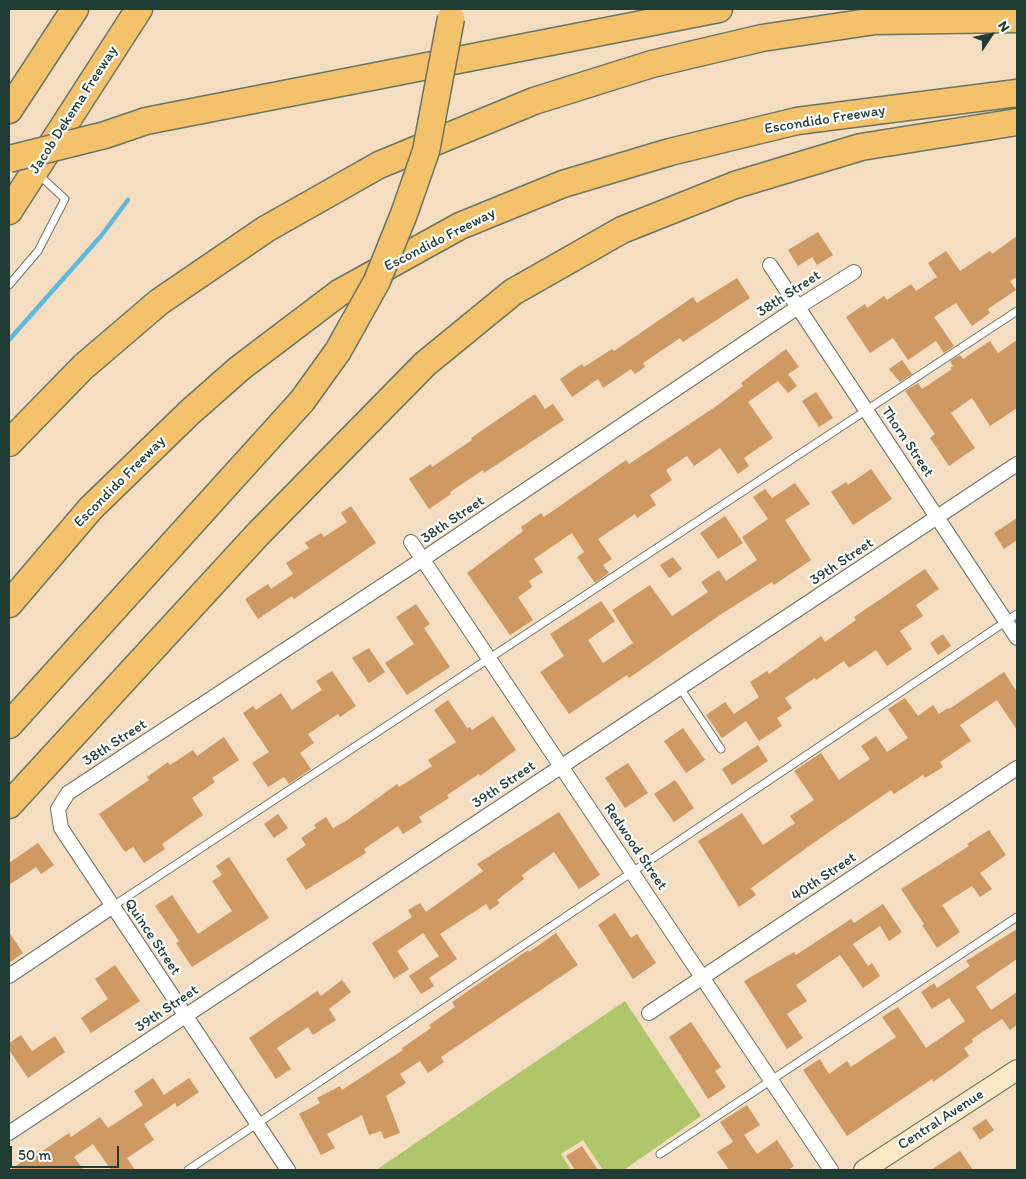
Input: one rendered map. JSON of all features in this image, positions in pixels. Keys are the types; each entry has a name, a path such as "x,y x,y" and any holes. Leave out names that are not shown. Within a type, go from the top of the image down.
{"highway":[{"path":"9,110 75,9"},
{"name":"Jacob Dekema Freeway","path":"9,211 139,9"},
{"path":"9,159 146,122 719,9"},
{"path":"9,725 302,400 338,351 377,281 404,214 426,151 451,14"},
{"path":"9,443 83,367 159,302 266,229 388,162 534,101 652,64 762,38 875,21 1017,19"},
{"name":"Escondido Freeway","path":"9,604 91,508 190,412 240,368 339,292 460,226 562,184 670,152 797,121 1017,93"},
{"path":"9,805 258,534 425,364 512,292 622,230 735,185 861,147 1017,122"}],"street":[{"name":"Thorn Street","path":"770,265 937,517 1012,618 1017,638"},
{"name":"38th Street","path":"68,792 423,559 798,306 854,272"},
{"name":"39th Street","path":"9,1133 1017,464"},
{"name":"Redwood Street","path":"412,542 831,1170"},
{"name":"40th Street","path":"649,1013 1017,768"},
{"name":"Quince Street","path":"68,792 58,809 61,828 288,1170"},
{"path":"9,976 113,906"},
{"name":"Central Avenue","path":"864,1170 1017,1070"}],"lane":[{"path":"9,285 38,251 65,199 35,172"},
{"path":"113,906 1017,311"},
{"path":"188,1170 1012,618"},
{"path":"680,688 721,749"},
{"path":"660,1154 1017,918"}],"green space":[{"path":"625,1001 701,1116 624,1170 603,1170 583,1140 561,1154 571,1170 376,1170"}],"building":[{"path":"818,232 833,255 817,265 812,257 798,266 788,250"},
{"path":"1017,236 1017,277 1010,281 1016,290 988,309 990,313 972,326 956,303 934,317 954,346 944,353 936,341 908,360 893,338 870,353 846,317 865,304 867,308 884,296 887,300 911,284 916,291 937,277 928,263 946,251 960,271 990,251 992,254"},
{"path":"737,278 750,298 683,342 680,338 643,363 645,367 635,374 631,369 603,388 598,379 572,397 560,379 582,364 584,367 612,349 614,351 693,297 697,303"},
{"path":"1017,340 1017,408 990,426 972,398 951,413 975,448 949,466 930,438 935,434 905,391 918,383 922,389 952,369 950,368 953,366 950,361 960,355 963,359 990,341 998,353"},
{"path":"786,349 799,367 788,374 797,386 788,393 778,381 748,402 773,438 744,458 749,466 738,474 720,448 694,466 687,456 666,470 672,480 650,495 656,505 637,518 635,514 598,539 612,559 603,565 609,573 595,583 577,557 584,552 572,533 534,559 543,572 529,581 532,587 518,597 533,620 510,635 467,573 523,531 521,527 541,513 544,517 626,460 629,464 715,407 743,386 741,383"},
{"path":"902,360 912,374 900,382 889,369"},
{"path":"816,392 833,418 819,427 802,401"},
{"path":"535,394 545,409 553,404 564,420 484,473 483,470 429,509 409,479 431,464 432,467"},
{"path":"871,469 892,499 853,525 831,492 846,482 848,485"},
{"path":"795,483 810,504 785,520 811,560 774,585 772,582 723,613 629,678 627,675 569,714 540,672 564,656 550,634 601,601 615,621 588,640 603,663 633,643 612,610 650,585 672,616 708,592 701,582 719,570 726,581 757,560 742,537 768,519 753,497 765,489 772,498"},
{"path":"351,506 376,543 294,599 292,596 258,619 245,599 268,584 271,589 293,574 286,563 309,548 305,543 321,533 324,537 347,522 341,513"},
{"path":"725,516 743,543 718,559 700,533"},
{"path":"1017,518 1017,540 1004,549 994,533"},
{"path":"673,557 682,569 669,578 660,565"},
{"path":"925,569 939,589 916,605 923,616 900,631 912,649 887,666 876,650 849,668 844,661 816,680 815,678 785,698 792,708 777,718 782,726 759,741 746,721 722,738 706,715 725,702 734,714 759,697 750,682 767,671 769,674 821,636 825,642 856,620 854,617"},
{"path":"416,604 430,624 424,628 450,667 407,695 385,663 414,644 396,617"},
{"path":"943,634 951,646 938,655 930,643"},
{"path":"369,648 385,672 369,683 352,658"},
{"path":"332,671 356,706 340,717 338,714 308,734 314,743 300,753 311,769 289,784 284,777 268,787 252,763 269,752 243,713 253,706 256,710 281,693 292,710 322,690 316,681"},
{"path":"1004,672 1017,692 1017,730 997,700 960,725 971,741 940,762 943,767 925,778 923,775 894,794 891,790 826,834 751,888 756,895 739,907 698,841 742,813 763,845 795,823 790,816 814,800 794,771 821,753 839,780 870,759 861,746 876,736 887,752 908,738 888,709 905,698 918,716 933,705 939,714"},
{"path":"448,700 467,728 470,727 472,730 493,716 516,750 480,776 479,774 447,795 449,798 419,817 422,822 403,834 398,826 364,849 366,853 306,890 286,859 306,845 301,838 316,828 314,825 326,817 333,828 346,821 397,784 399,787 432,766 428,760 456,742 434,710"},
{"path":"683,728 705,760 686,773 664,741"},
{"path":"224,737 239,760 212,778 215,782 192,798 203,815 162,844 165,849 144,863 133,847 125,852 99,814 149,780 147,777 168,762 170,765 193,750 197,756"},
{"path":"758,745 768,761 732,785 722,769"},
{"path":"628,763 648,793 625,808 605,778"},
{"path":"675,780 694,808 674,822 654,794"},
{"path":"559,812 600,875 579,889 554,852 522,875 524,879 497,900 500,903 490,910 486,904 440,934 457,959 429,978 434,986 421,994 409,976 439,956 423,933 397,951 409,969 394,979 372,943 412,917 408,910 420,903 426,912 483,871 477,864"},
{"path":"278,814 288,828 274,838 264,824"},
{"path":"989,830 1006,855 980,873 992,889 980,897 972,886 942,905 960,932 937,948 901,889 969,846 967,844"},
{"path":"38,843 54,865 41,874 36,867 9,885 9,863"},
{"path":"229,857 269,918 192,967 176,943 179,941 155,906 172,895 198,934 232,911 212,881 222,875 216,866"},
{"path":"883,904 902,932 889,941 880,926 853,944 868,966 872,963 880,976 863,988 840,955 796,985 807,1001 787,1014 803,1038 787,1049 744,981 794,952 796,955 851,919 854,923"},
{"path":"615,913 631,938 637,934 656,963 633,979 598,925"},
{"path":"1017,929 1017,959 976,987 991,1010 1017,992 1017,1025 1010,1030 1002,1019 972,1039 973,1042 964,1048 969,1056 933,1082 932,1079 847,1136 803,1070 820,1059 829,1074 847,1061 851,1067 896,1037 882,1017 898,1007 926,1048 965,1021 949,998 932,1009 921,992 934,983 937,988 970,966 966,961"},
{"path":"9,932 23,953 9,963"},
{"path":"556,933 578,965 441,1057 444,1062 428,1073 420,1061 400,1074 406,1083 386,1096 400,1133 384,1139 381,1131 369,1135 362,1115 327,1134 335,1148 321,1155 299,1114 320,1103 317,1098 340,1086 342,1090 403,1050 402,1048 431,1028 429,1025 455,1007 452,1002"},
{"path":"115,965 140,1001 91,1033 81,1018 108,999 95,979"},
{"path":"342,980 351,992 329,1009 336,1020 313,1035 308,1027 277,1048 291,1069 276,1079 249,1038 317,991 321,996"},
{"path":"691,1022 721,1067 715,1071 726,1087 708,1099 669,1037"},
{"path":"21,1035 32,1051 55,1036 65,1052 28,1078 9,1050 9,1043"},
{"path":"153,1078 164,1095 189,1078 199,1092 177,1107 175,1103 144,1124 154,1140 127,1158 135,1170 111,1170 93,1144 74,1157 84,1170 10,1170 39,1150 41,1152 69,1133 71,1137 100,1117 108,1128 143,1105 134,1091"},
{"path":"747,1105 760,1125 744,1135 757,1154 777,1140 794,1166 788,1170 729,1170 717,1152 733,1142 720,1122"},
{"path":"986,1119 994,1130 980,1140 972,1128"},
{"path":"582,1146 598,1170 575,1170 566,1156"},
{"path":"960,1151 973,1170 931,1170"}],"waterway":[{"path":"9,340 101,236 128,200"}]}
